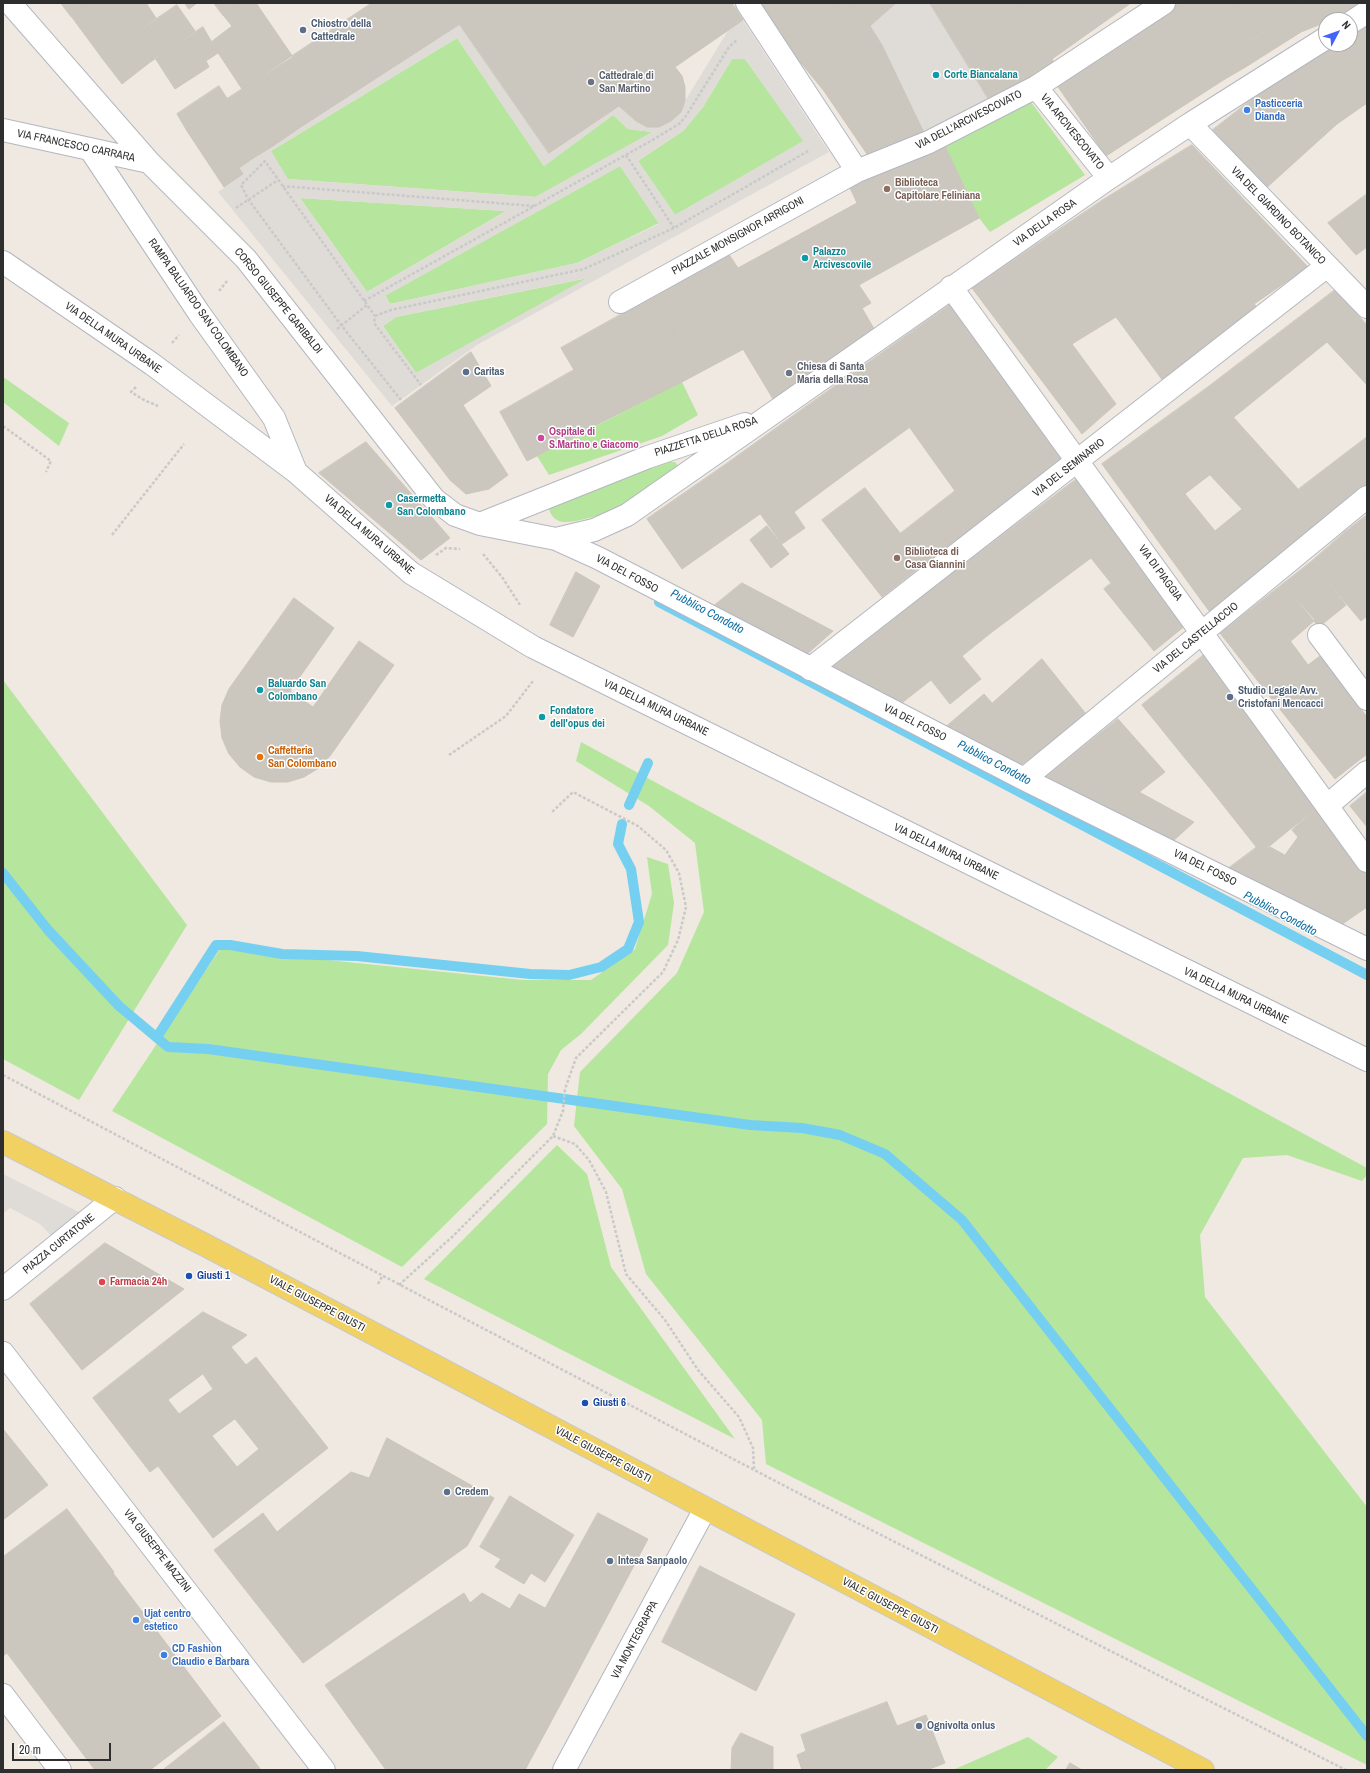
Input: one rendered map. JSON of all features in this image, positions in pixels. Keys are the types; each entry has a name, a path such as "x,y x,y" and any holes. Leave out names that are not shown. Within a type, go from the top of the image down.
{"main road":[{"name":"VIALE GIUSEPPE GIUSTI","path":"3,1142 114,1198 1203,1770"}],"street":[{"name":"CORSO GIUSEPPE GARIBALDI","path":"10,3 149,162 246,259 434,499 455,515 480,524"},
{"path":"747,3 857,171"},
{"name":"VIA DELL'ARCIVESCOVATO","path":"857,171 929,142 1036,87 1164,3"},
{"path":"1358,17 1367,12"},
{"name":"VIA DELLA ROSA","path":"769,416 951,287 1109,178 1190,124 1318,43"},
{"name":"VIA ARCIVESCOVATO","path":"1036,87 1109,178"},
{"name":"VIA DEL GIARDINO BOTANICO","path":"1190,124 1367,307"},
{"name":"VIA FRANCESCO CARRARA","path":"3,130 149,162"},
{"name":"RAMPA BALUARDO SAN COLOMBANO","path":"90,149 199,313 274,418 296,472"},
{"name":"PIAZZALE MONSIGNOR ARRIGONI","path":"620,302 857,171"},
{"name":"VIA DELLA MURA URBANE","path":"3,262 152,364 296,472 411,573 533,647 1367,1060"},
{"name":"VIA DEL SEMINARIO","path":"810,669 1327,266"},
{"name":"VIA DI PIAGGIA","path":"951,287 1328,805 1367,861"},
{"name":"PIAZZETTA DELLA ROSA","path":"480,524 648,456 769,416"},
{"name":"PIAZZETTA DELLA ROSA","path":"556,539 594,530 627,515 769,416"},
{"name":"VIA DEL CASTELLACCIO","path":"1024,779 1203,633 1367,496"},
{"name":"VIA DEL FOSSO","path":"480,524 556,539 598,558 1024,779 1367,949"},
{"path":"1319,635 1367,699"},
{"path":"1328,805 1367,772"},
{"name":"PIAZZA CURTATONE","path":"3,1289 114,1198"},
{"name":"VIA GIUSEPPE MAZZINI","path":"3,1353 324,1770"},
{"name":"VIA MONTEGRAPPA","path":"564,1770 706,1509"},
{"path":"3,1695 60,1770"}],"path":[{"path":"364,301 679,124 686,116 729,48 738,39 742,45"},
{"path":"375,316 392,310 584,269 674,228 816,147"},
{"path":"626,155 674,228"},
{"path":"400,400 341,325 248,199 241,185 265,161 375,316 374,323 421,385"},
{"path":"234,210 248,199 278,180"},
{"path":"282,186 534,206"},
{"path":"350,318 367,305"},
{"path":"3,426 51,461 46,472"},
{"path":"112,535 184,444"},
{"path":"480,550 502,577 532,623 533,647"},
{"path":"449,755 506,716 533,681"},
{"path":"399,1285 453,1236 553,1136 563,1111 565,1089 576,1058 663,972 678,940 686,907 679,873 666,850 638,826 573,792 551,813"},
{"path":"3,1075 383,1275 399,1285 754,1470 1346,1770"},
{"path":"553,1136 575,1144 589,1160 606,1192 626,1274 665,1320 698,1370 739,1417 753,1448 754,1470"},
{"path":"378,1284 383,1275"}],"green space":[{"path":"457,38 544,166 613,115 628,129 653,132 536,197 287,179 271,151"},
{"path":"732,59 745,59 804,141 675,215 638,161 683,131 703,107"},
{"path":"1028,98 1085,175 990,232 979,218 943,142"},
{"path":"620,166 659,223 577,263 390,304 385,295"},
{"path":"300,198 506,211 367,292"},
{"path":"588,278 416,373 383,326 396,317"},
{"path":"3,377 69,423 59,446 3,402"},
{"path":"682,382 698,415 662,436 549,475 537,456"},
{"path":"670,462 675,462 679,467 643,495 630,503 615,509 584,519 565,522 555,519 548,507 557,500"},
{"path":"3,680 187,925 79,1100 3,1059"},
{"path":"581,742 1367,1168 1367,1175 1362,1181 1287,1155 1243,1158 1200,1235 1205,1297 1367,1507 1367,1765 766,1464 762,1420 646,1274 622,1189 574,1126 580,1072 677,973 704,912 695,843 649,806 576,761"},
{"path":"647,857 668,864 674,903 668,945 581,1034 561,1050 548,1074 547,1124 402,1267 112,1111 220,949 523,980 591,980 635,949 652,894"},
{"path":"557,1145 587,1174 611,1267 735,1439 424,1279"},
{"path":"1028,1737 1058,1757 1045,1770 953,1770"}],"shaded area":[{"name":"Corte Biancalana","path":"896,3 930,3 993,106 926,137 882,45 870,26"},
{"path":"743,20 829,152 477,345 392,406 218,192 243,174 239,168 460,24 549,153 619,106 636,121 647,127 659,127 671,121 681,112 685,101 729,29","holes":["457,38 544,166 613,115 628,129 652,132 535,197 288,179 271,151","732,59 745,59 803,141 675,215 638,161 683,131 703,107","620,166 659,224 577,263 390,304 385,296","300,198 505,211 367,292","587,278 416,373 383,326 396,317"]},
{"path":"3,1174 91,1218 59,1244 40,1224 10,1208 3,1214"}],"building":[{"path":"61,3 90,3 71,16"},
{"path":"90,3 146,3 156,18 102,58 71,16"},
{"path":"185,3 197,3 189,9"},
{"path":"214,3 239,3 223,15"},
{"path":"239,3 256,3 293,57 242,89 211,42 232,26 223,15"},
{"path":"372,3 445,3 460,24 301,127 265,74"},
{"name":"Cattedrale di San Martino","path":"445,3 732,3 743,20 675,67 682,76 685,87 685,101 681,112 671,121 659,127 647,127 636,121 619,106 549,153"},
{"path":"760,3 838,3 783,41 760,7"},
{"path":"838,3 851,3 870,26 882,45 824,91 783,41"},
{"path":"851,3 896,3 870,26"},
{"path":"930,3 1017,3 1057,67 993,106"},
{"path":"1017,3 1131,3 1052,59"},
{"path":"1233,3 1255,38 1231,53 1244,68 1225,79 1178,4"},
{"path":"1233,3 1307,3 1255,38"},
{"path":"1307,3 1342,3 1348,12 1318,12 1318,25 1301,32 1244,68 1231,53"},
{"path":"1342,3 1362,3 1348,12"},
{"path":"1178,4 1225,79 1166,117 1113,42"},
{"path":"177,5 195,31 149,63 130,37"},
{"path":"1367,23 1367,103 1337,124 1292,70 1320,52 1358,52 1358,28"},
{"path":"203,27 218,53 206,61 209,67 175,89 155,58"},
{"path":"130,37 149,63 122,84 102,58"},
{"path":"1113,42 1166,117 1106,156 1054,81"},
{"path":"882,45 926,137 871,160 824,91"},
{"path":"1292,70 1337,124 1306,152 1259,94"},
{"path":"265,74 301,127 273,146 253,115 233,128 220,109 230,103 227,99"},
{"path":"219,86 230,103 187,131 177,114"},
{"path":"1259,94 1306,152 1264,190 1209,133"},
{"path":"220,109 252,159 239,168 243,174 224,187 187,131"},
{"path":"253,115 273,146 252,159 233,128"},
{"path":"943,142 979,218 859,285 871,303 842,320 830,303 682,382 662,339 675,333 656,295 728,253 738,268 857,203 850,188"},
{"path":"1192,145 1308,267 1254,304 1243,293 1218,314 1103,200"},
{"path":"1367,194 1367,247 1356,255 1328,223"},
{"path":"1103,200 1181,277 1072,344 1116,404 1082,434 972,288"},
{"path":"1181,277 1218,314 1243,293 1262,312 1166,385 1116,317"},
{"path":"1335,290 1367,325 1367,385 1327,342 1234,417 1207,388"},
{"path":"656,295 675,333 662,339 682,382 604,421 561,348"},
{"name":"Chiesa di Santa Maria della Rosa","path":"830,303 842,320 862,308 877,334 776,404 743,349"},
{"path":"951,304 1065,460 979,523 865,365"},
{"path":"471,352 491,386 463,405 508,475 489,489 466,494 450,480 395,408"},
{"path":"865,365 910,427 852,469 807,406"},
{"path":"574,370 604,421 527,461 500,412"},
{"path":"1207,388 1325,519 1212,615 1102,464","holes":["1210,475 1242,509 1215,531 1185,494"]},
{"path":"807,406 852,469 817,495 771,432"},
{"path":"771,432 817,495 794,512 805,528 782,544 725,465"},
{"path":"1367,437 1367,485 1325,519 1299,489"},
{"name":"Casermetta San Colombano","path":"366,442 450,538 421,560 319,473"},
{"path":"725,465 760,514 682,569 647,519"},
{"path":"1078,478 1136,563 1111,583 1091,558 1052,587 1009,530"},
{"path":"865,488 924,564 882,597 822,520"},
{"path":"955,491 979,523 924,564 900,534"},
{"path":"1367,515 1367,558 1345,532"},
{"path":"767,526 789,554 771,568 750,540"},
{"path":"1009,530 1052,587 992,632 976,612 985,605 971,589 964,595 949,575"},
{"path":"1345,532 1367,558 1367,616 1361,621 1311,562"},
{"path":"1311,562 1346,605 1319,627 1283,584"},
{"path":"1136,563 1186,625 1154,651 1104,589"},
{"path":"576,572 600,586 573,637 550,625"},
{"path":"949,575 964,595 971,589 985,605 976,612 992,632 962,656 981,679 966,691 903,611"},
{"path":"742,583 833,631 806,655 715,605"},
{"path":"1283,584 1315,620 1291,641 1260,602"},
{"name":"Baluardo San Colombano","path":"294,598 334,628 290,691 313,707 359,641 394,665 330,756 319,768 304,777 288,782 271,782 254,777 240,767 229,754 222,738 220,721 222,705 229,689"},
{"path":"1260,602 1297,650 1257,680 1220,633"},
{"path":"903,611 966,691 950,704 931,680 922,687 878,631"},
{"path":"878,631 922,687 898,706 831,668"},
{"path":"1297,650 1308,665 1320,656 1367,717 1367,754 1335,779 1257,680"},
{"path":"1205,654 1246,706 1184,757 1142,705"},
{"path":"1042,659 1086,714 1016,769 942,730 984,694 992,703"},
{"path":"1246,706 1270,736 1208,786 1184,757"},
{"path":"1118,719 1165,772 1110,815 1044,778"},
{"path":"1270,736 1316,808 1261,853 1208,786"},
{"path":"1139,792 1194,822 1172,842 1110,815"},
{"path":"1367,792 1367,827 1350,806"},
{"path":"1316,808 1367,876 1367,907 1341,925 1298,902 1314,871 1285,855 1298,837 1292,830"},
{"path":"1257,847 1261,853 1270,847 1314,871 1298,902 1229,868"},
{"path":"105,1243 184,1289 82,1370 30,1304"},
{"path":"203,1312 247,1335 231,1347 246,1365 256,1357 328,1448 213,1538 158,1466 150,1472 93,1398","holes":["203,1374 213,1389 179,1414 168,1400","235,1419 259,1449 237,1467 212,1436"]},
{"path":"3,1429 48,1485 3,1520"},
{"path":"387,1438 494,1498 467,1546 303,1663 214,1550 263,1513 277,1532 351,1472 369,1478"},
{"path":"510,1496 574,1535 545,1582 531,1573 524,1584 495,1567 501,1559 480,1547"},
{"path":"67,1509 114,1572 113,1573 221,1716 150,1770 95,1770 7,1653 3,1656 3,1557"},
{"path":"598,1513 648,1539 567,1692 520,1666 513,1682 545,1733 525,1770 386,1770 325,1685 464,1593 470,1603 482,1593 510,1609 519,1594 545,1608"},
{"path":"700,1566 795,1614 756,1691 662,1642"},
{"path":"520,1666 567,1692 545,1733 513,1682"},
{"path":"887,1702 897,1726 926,1715 945,1763 927,1770 802,1770 797,1755 806,1751 801,1735"},
{"path":"224,1722 261,1770 163,1770"},
{"path":"741,1733 773,1747 773,1770 731,1770 732,1748"},
{"path":"1070,1763 1082,1770 1066,1770"}],"waterway":[{"name":"Pubblico Condotto","path":"659,602 1367,975"},
{"path":"629,805 648,763"},
{"path":"157,1037 216,945 230,945 282,954 357,956 530,974 569,975 601,967 628,949 639,922 631,869 618,844 622,824"},
{"path":"3,873 48,930 119,1006 168,1047 208,1049 750,1125 802,1128 840,1135 885,1154 962,1220 1367,1736"}],"place":[{"name":"Chiostro della Cattedrale","path":"303,30"},
{"name":"Corte Biancalana","path":"936,75"},
{"name":"Cattedrale di San Martino","path":"591,82"},
{"name":"Pasticceria Dianda","path":"1247,110"},
{"name":"Biblioteca Capitolare Feliniana","path":"887,189"},
{"name":"Palazzo Arcivescovile","path":"805,258"},
{"name":"Caritas","path":"466,372"},
{"name":"Chiesa di Santa Maria della Rosa","path":"789,373"},
{"name":"Ospitale di S.Martino e Giacomo","path":"541,438"},
{"name":"Casermetta San Colombano","path":"389,505"},
{"name":"Biblioteca di Casa Giannini","path":"897,558"},
{"name":"Baluardo San Colombano","path":"260,690"},
{"name":"Studio Legale Avv. Cristofani Mencacci","path":"1230,697"},
{"name":"Fondatore dell'opus dei","path":"542,717"},
{"name":"Caffetteria San Colombano","path":"260,757"},
{"name":"Giusti 1","path":"189,1276"},
{"name":"Farmacia 24h","path":"102,1282"},
{"name":"Giusti 6","path":"585,1403"},
{"name":"Credem","path":"447,1492"},
{"name":"Intesa Sanpaolo","path":"610,1561"},
{"name":"Ujat centro estetico","path":"136,1620"},
{"name":"CD Fashion Claudio e Barbara","path":"164,1655"},
{"name":"Ognivolta onlus","path":"919,1726"}]}
